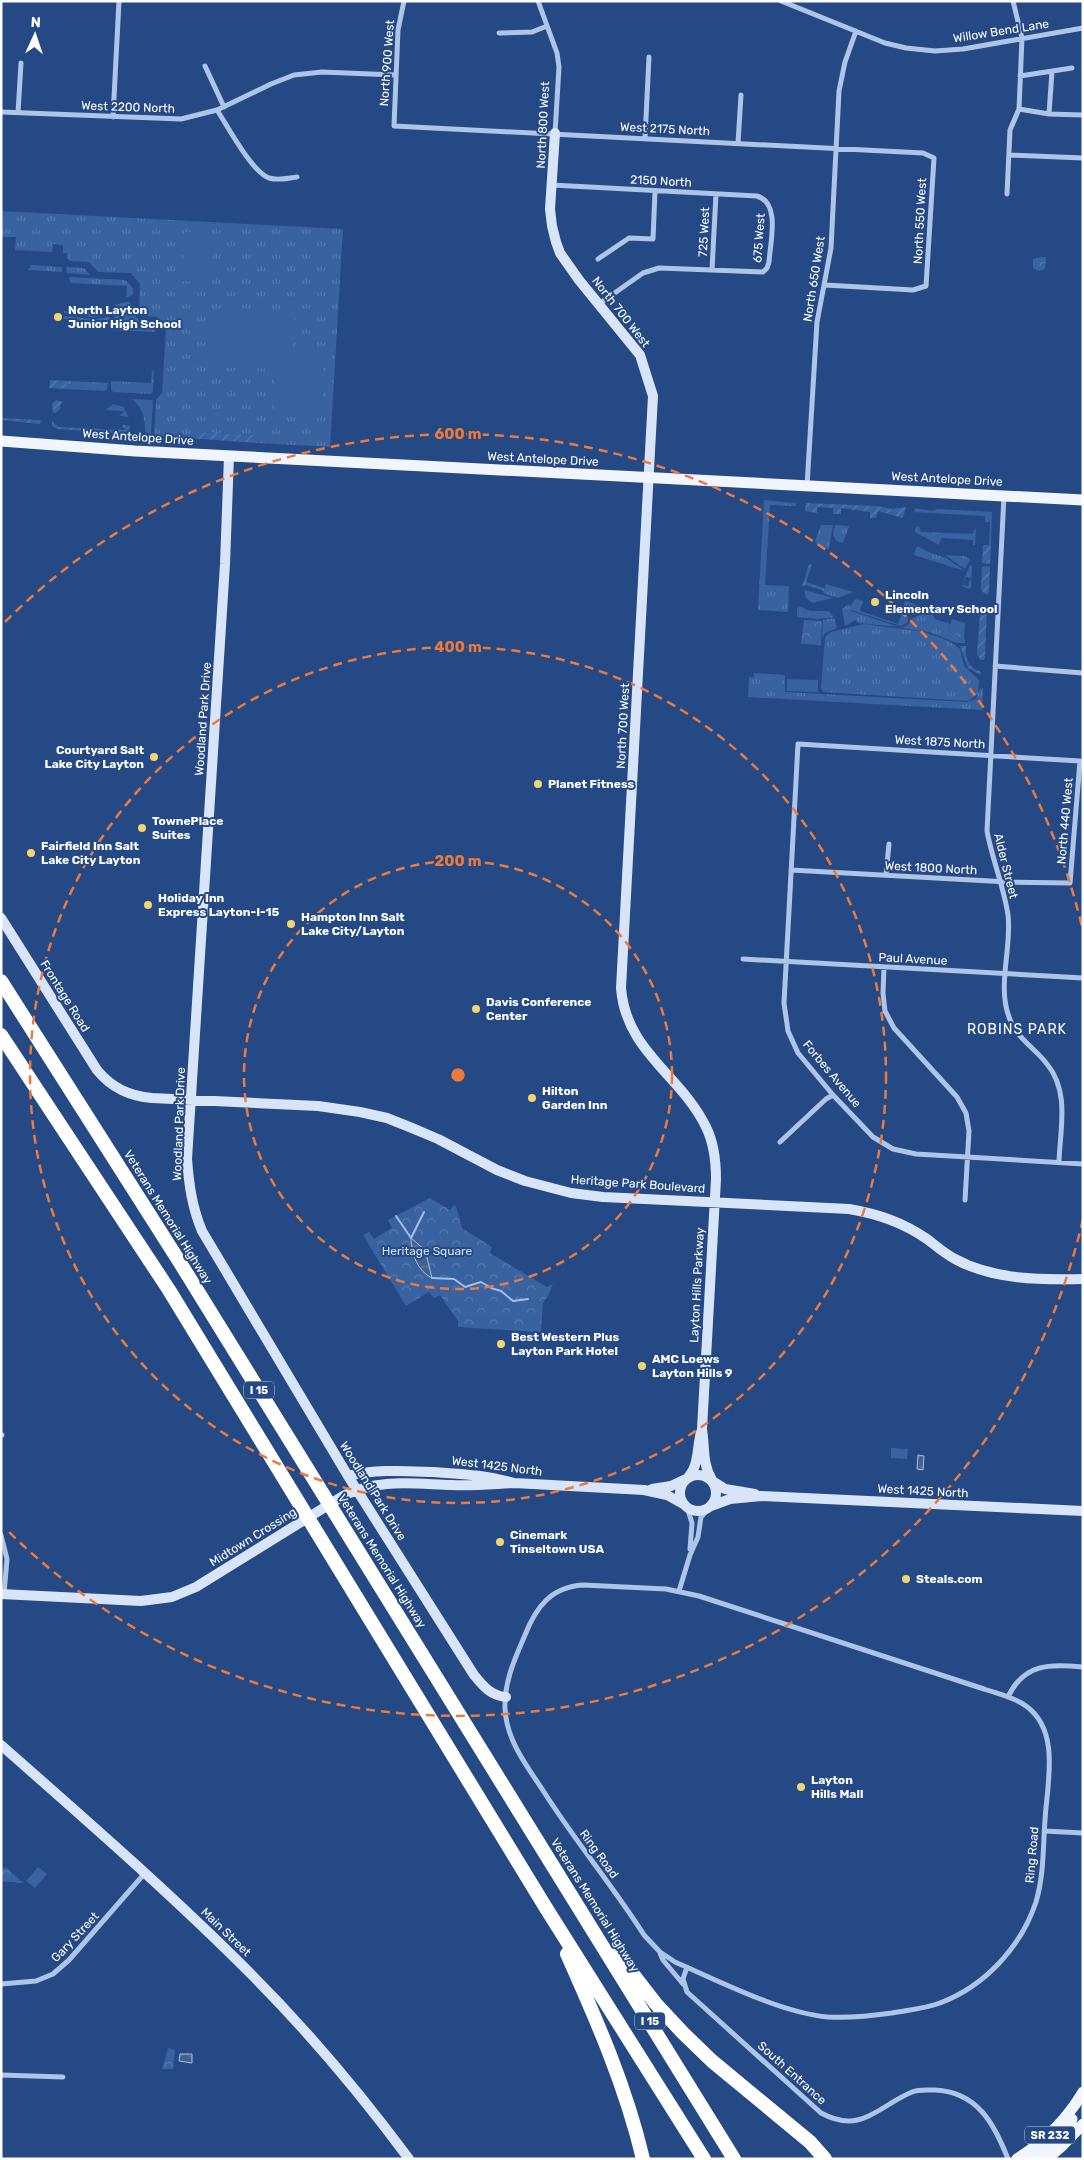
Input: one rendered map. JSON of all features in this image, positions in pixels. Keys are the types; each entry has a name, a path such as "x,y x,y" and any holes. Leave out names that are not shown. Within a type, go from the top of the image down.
{"highway":[{"name":"Veterans Memorial Highway","path":"1,981 184,1270 734,2159"},
{"name":"I 15","path":"1,1035 169,1290 546,1908 704,2159"},
{"path":"1,1047 24,1071"},
{"path":"565,1884 656,2004 683,2033 712,2061 810,2142 825,2159"},
{"path":"546,1908 605,2038 634,2122 643,2159"}],"main road":[{"name":"West Antelope Drive","path":"1,441 229,456 1083,500"},
{"name":"SR 232","path":"1018,2159 1051,2134 1075,2105 1083,2092"},
{"path":"1033,2159 1053,2143 1068,2127 1075,2105"},
{"name":"SR 232","path":"1047,2159 1064,2145 1083,2124"}],"street":[{"path":"113,117 119,1"},
{"name":"North 900 West","path":"394,126 398,30 404,1"},
{"name":"North 800 West","path":"538,1 557,53 559,67 552,185 552,226 560,252"},
{"name":"Willow Bend Lane","path":"781,1 885,42 906,48 935,51 963,49 1083,28"},
{"path":"1008,194 1010,130 1019,109 1022,38 1013,1"},
{"path":"499,33 532,32 547,26"},
{"name":"North 650 West","path":"807,486 817,322 831,248 841,75 856,30"},
{"path":"646,138 649,57"},
{"path":"18,113 21,63"},
{"path":"205,66 224,107"},
{"path":"1020,76 1072,68"},
{"name":"West 2200 North","path":"1,112 181,119 217,110 294,75 322,72 395,75"},
{"path":"1049,114 1052,72"},
{"path":"738,143 740,95"},
{"path":"1019,109 1049,114 1083,115"},
{"path":"217,110 256,170 268,178 281,180 297,176"},
{"name":"West 2175 North","path":"394,126 923,153 934,158"},
{"path":"1009,155 1083,158"},
{"name":"North 550 West","path":"825,285 914,290 926,286 934,158"},
{"name":"2150 North","path":"552,185 757,196 768,202"},
{"path":"598,259 629,238 653,239 655,191"},
{"name":"725 West","path":"712,270 716,194"},
{"name":"675 West","path":"712,270 760,273 766,270 769,262 772,213 768,202"},
{"name":"North 700 West","path":"560,252 579,280 640,355 651,386 653,417 622,993 627,1018 639,1042 691,1104 706,1127 716,1166 714,1203"},
{"path":"599,304 643,273 659,268 712,270"},
{"name":"Woodland Park Drive","path":"229,456 224,581 188,1159 189,1188 194,1212 202,1231 348,1476 474,1675 486,1690 506,1697"},
{"name":"Alder Street","path":"1004,496 987,831 1008,916 1006,1004 1009,1018 1018,1034 1048,1064 1060,1087 1062,1108 1059,1162"},
{"path":"995,666 1083,673"},
{"name":"West 1875 North","path":"798,744 1080,761"},
{"name":"Forbes Avenue","path":"798,744 784,1003 788,1032 798,1053 833,1095 873,1137 893,1149 916,1154 1083,1164"},
{"name":"North 440 West","path":"1070,883 1080,761"},
{"path":"886,875 889,844"},
{"name":"West 1800 North","path":"791,870 999,882 1070,883"},
{"name":"Frontage Road","path":"1,918 93,1066 112,1085"},
{"name":"Paul Avenue","path":"743,959 1083,978"},
{"path":"884,967 883,993 885,1011 894,1028 957,1097 966,1113 968,1131 965,1200"},
{"name":"Heritage Park Boulevard","path":"112,1085 124,1092 139,1096 318,1106 387,1118 438,1139 497,1170 550,1188 603,1197 849,1209 870,1213 902,1224 954,1259 988,1272 1018,1277 1083,1279"},
{"path":"780,1142 826,1099 833,1095"},
{"name":"Layton Hills Parkway","path":"713,1481 705,1465 702,1429 714,1203"},
{"name":"Layton Hills Parkway","path":"688,1477 695,1468 697,1447 702,1429"},
{"name":"West 1425 North","path":"348,1476 389,1470 479,1476 514,1483 644,1490 667,1495 686,1506"},
{"path":"679,1591 697,1539 701,1517 717,1495 713,1481 700,1474 688,1477 680,1492 692,1523 690,1555"},
{"name":"West 1425 North","path":"644,1490 668,1486 688,1477"},
{"name":"West 1425 North","path":"713,1481 725,1489 761,1496 1083,1511"},
{"name":"Midtown Crossing","path":"2,1594 136,1601 164,1599 196,1587 343,1496 376,1484 394,1482 458,1485 514,1483"},
{"name":"West 1425 North","path":"710,1507 730,1500 761,1496"},
{"path":"686,1506 697,1511 710,1507"},
{"path":"1,1536 7,1559 2,1594"},
{"name":"Ring Road","path":"583,1584 679,1591 1008,1697 1025,1705 1035,1714 1042,1724 1049,1752 1042,1870 1039,1890 1033,1908 1018,1940 1002,1961 980,1980 942,2002 918,2009 848,2018 826,2016 786,2008 687,1967 660,1952 644,1935 580,1845 517,1751 506,1721 506,1697 511,1669 532,1619 542,1604 555,1592 569,1586 583,1584"},
{"path":"1008,1697 1016,1681 1027,1672 1050,1666 1083,1667"},
{"name":"Main Street","path":"1,1745 146,1873 285,2009 346,2077 409,2159"},
{"path":"1044,1831 1083,1833"},
{"name":"Gary Street","path":"1,1984 36,1981 53,1974 69,1960 146,1873"},
{"name":"South Entrance","path":"660,1952 690,1995 821,2114 839,2120 860,2120 873,2115 915,2091 950,2092 966,2098 983,2111 1008,2159"},
{"path":"683,1984 683,1977 687,1967"},
{"path":"1,2074 63,2077"}],"green space":[{"path":"1,211 343,229 330,447 257,443 256,435 199,432 198,436 161,434 161,436 154,436 156,400 162,393 166,327 157,317 146,316 139,308 140,284 131,273 98,272 89,262 70,261 67,258 67,253 63,253 63,245 53,244 52,252 15,250 16,237 1,237"},
{"path":"185,232 214,234 212,283 182,281"},
{"path":"1046,257 1045,269 1039,271 1033,268 1033,259"},
{"path":"31,265 62,267 62,272 28,270"},
{"path":"66,267 84,268 90,275 67,273"},
{"path":"70,277 125,280 133,288 133,295 126,298 127,286 71,283"},
{"path":"129,302 132,305 132,312 141,323 151,323 157,329 154,332 114,330 115,305"},
{"path":"220,308 295,311 292,354 324,355 321,418 274,416 275,369 209,367 210,317"},
{"path":"64,311 110,315 92,317 64,313"},
{"path":"64,316 91,319 110,317 110,321 64,319"},
{"path":"152,370 154,372 153,391 151,394 113,392 111,389 111,381 151,383"},
{"path":"50,380 67,381 67,389 49,388"},
{"path":"67,381 108,383 107,389 104,391 67,389"},
{"path":"132,399 153,400 151,435 145,431 143,413"},
{"path":"56,400 63,402 60,406 61,408 56,413 53,413 52,404"},
{"path":"113,404 123,407 129,417 120,416 124,411 106,410"},
{"path":"1,418 41,421 39,424 1,420"},
{"path":"52,421 59,427 125,430 122,425 130,426 129,433 126,434 57,429 52,426"},
{"path":"198,432 257,435 257,443 161,436 161,434 198,436"},
{"path":"764,500 796,503 796,506 770,505 765,585 789,586 788,612 758,610"},
{"path":"806,503 877,506 892,509 906,507 903,518 878,511 876,518 870,518 870,512 841,508 841,514 833,514 833,508 817,507 817,513 805,511"},
{"path":"915,508 932,511 938,509 992,512 991,545 989,545 990,522 985,522 985,516 914,512"},
{"path":"821,525 833,525 829,549 817,545 815,541"},
{"path":"835,525 849,526 843,543 836,541 833,534"},
{"path":"919,526 921,532 973,534 976,529 975,545 973,545 973,540 941,538 939,545 915,532 915,528"},
{"path":"983,545 991,545 990,564 982,563"},
{"path":"917,546 946,558 965,571 914,555"},
{"path":"945,555 965,556 970,560 965,569"},
{"path":"809,564 812,565 806,582 824,588 824,591 806,585 802,587"},
{"path":"970,565 972,566 971,587 969,589 962,585 968,586 971,578 966,577 963,582"},
{"path":"990,566 989,591 988,594 985,594 981,590 982,567"},
{"path":"826,584 853,592 838,598 823,593"},
{"path":"804,590 833,598 812,603 806,598"},
{"path":"855,599 863,601 860,611 898,624 902,613 908,616 908,622 901,626 851,610 850,607"},
{"path":"905,601 924,607 923,611 915,615 902,611"},
{"path":"849,604 851,611 899,627 858,623 855,620 845,626 842,609"},
{"path":"799,606 810,611 829,611 834,617 818,619 797,617 797,608"},
{"path":"985,607 987,608 985,657 984,660 981,660 977,655 980,611"},
{"path":"924,613 933,615 935,619 950,624 948,631 965,639 965,643 957,643 929,632 902,628 909,624 911,619"},
{"path":"834,618 837,628 825,633 822,638 823,620"},
{"path":"952,619 965,623 964,639 948,631"},
{"path":"804,620 822,621 821,645 801,644"},
{"path":"864,624 924,632 949,641 960,649 964,666 979,680 978,694 968,701 823,692 821,688 825,637 831,632"},
{"path":"960,646 966,646 968,662 973,668 981,672 981,675 968,668"},
{"path":"754,673 785,675 785,692 967,702 976,699 980,689 983,688 982,710 748,697 749,677 754,678"},
{"path":"787,679 818,680 818,692 787,691"},
{"name":"Heritage Square","path":"430,1198 450,1210 454,1205 456,1206 462,1228 492,1247 490,1253 547,1287 553,1284 543,1303 541,1332 458,1327 458,1321 440,1295 434,1298 429,1292 406,1306 363,1235 369,1232 374,1239 392,1228 388,1220"},
{"path":"891,1448 908,1449 907,1459 891,1458"},
{"path":"38,1867 47,1874 35,1888 26,1881"},
{"path":"1,1868 7,1868 23,1883 1,1881"},
{"path":"168,2048 175,2050 173,2069 162,2069"}],"water":[{"path":"411,1238 425,1250 432,1278 419,1267 412,1250"},
{"path":"918,1455 924,1456 923,1470 917,1469"},
{"path":"180,2054 192,2054 192,2063 179,2061"}],"waterway":[{"path":"411,1238 424,1212"},
{"path":"396,1216 411,1238"},
{"path":"432,1278 454,1279 465,1287 481,1282 501,1291 513,1301 528,1299"}],"place":[{"name":"North Layton Junior High School","path":"58,317"},
{"name":"Lincoln Elementary School","path":"875,602"},
{"name":"Courtyard Salt Lake City Layton","path":"154,757"},
{"name":"Planet Fitness","path":"538,784"},
{"name":"TownePlace Suites","path":"142,828"},
{"name":"Fairfield Inn Salt Lake City Layton","path":"31,853"},
{"name":"Holiday Inn Express Layton-I-15","path":"148,905"},
{"name":"Hampton Inn Salt Lake City/Layton","path":"291,924"},
{"name":"Davis Conference Center","path":"476,1009"},
{"name":"Hilton Garden Inn","path":"532,1098"},
{"name":"Best Western Plus Layton Park Hotel","path":"501,1344"},
{"name":"AMC Loews Layton Hills 9","path":"642,1366"},
{"name":"Cinemark Tinseltown USA","path":"500,1542"},
{"name":"Steals.com","path":"906,1579"},
{"name":"Layton Hills Mall","path":"801,1787"}],"district":[{"name":"ROBINS PARK","path":"1017,1029"}]}
